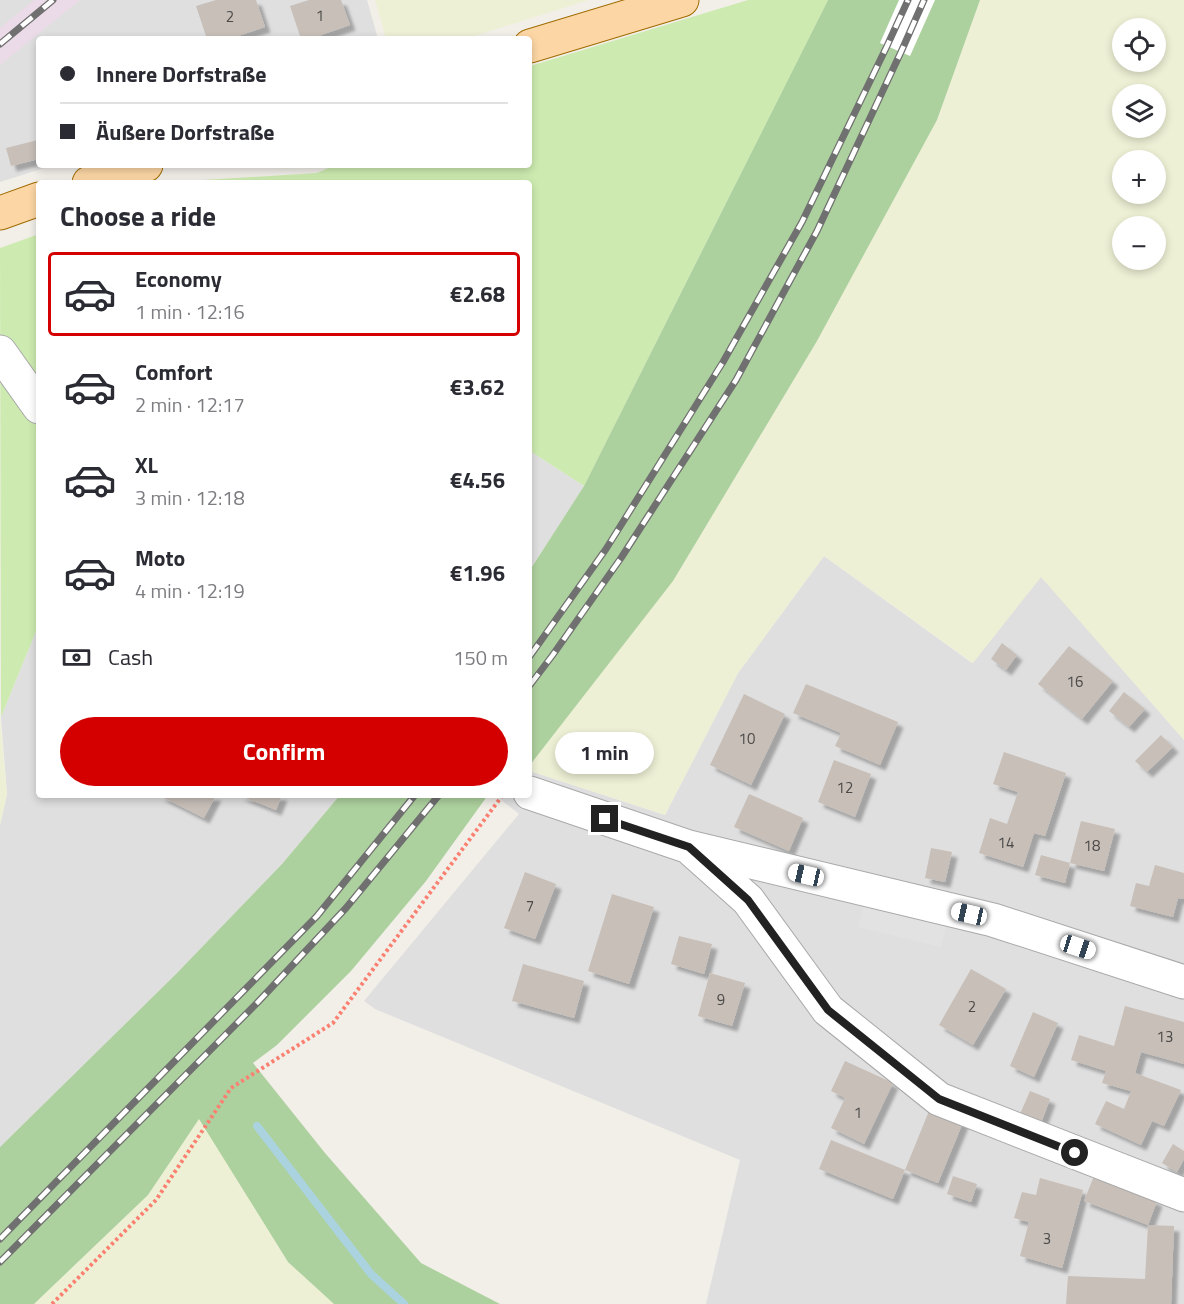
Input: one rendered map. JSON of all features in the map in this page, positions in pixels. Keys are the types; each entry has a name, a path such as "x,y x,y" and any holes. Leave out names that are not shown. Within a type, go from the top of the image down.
{"main road":[{"path":"532,45 682,0"},
{"path":"98,180 136,168"},
{"path":"0,213 36,200"}],"street":[{"path":"0,351 36,403"},
{"path":"532,794 689,847 993,920 1184,982"},
{"path":"689,847 748,900 828,1010 939,1099 1184,1195"}],"path":[{"path":"52,1304 156,1200 231,1088 333,1023 500,798"}],"shaded area":[{"path":"0,0 367,0 377,36 36,36 36,168 44,168 0,182"},
{"path":"34,0 80,0 0,65 0,28"},
{"path":"532,452 584,486 532,567"},
{"path":"824,556 972,663 1041,576 1184,740 1184,1304 706,1304 740,1160 375,1009 364,1001 519,814 499,798 532,798 532,772 665,815 738,673"},
{"path":"36,631 36,798 337,798 282,864 176,974 0,1147 0,825 7,794 1,717"},
{"path":"865,899 948,919 941,947 858,927"}],"green space":[{"path":"375,0 589,0 475,36 385,36"},
{"path":"748,0 828,0 584,486 532,452 532,180 203,180 317,173 328,168 532,168 532,65"},
{"path":"828,0 980,0 937,120 817,341 673,581 532,762 532,567 584,486"},
{"path":"980,0 1184,0 1184,740 1041,577 973,663 824,556 738,673 665,815 532,772 532,762 673,581 817,341 937,120"},
{"path":"36,235 36,631 1,717 0,248"},
{"path":"0,717 7,794 0,825"},
{"path":"337,798 486,798 426,881 351,971 277,1045 253,1063 325,1153 421,1263 500,1304 334,1304 288,1262 199,1119 148,1195 34,1304 0,1304 0,1147 176,974 282,864"},
{"path":"199,1118 288,1262 334,1304 34,1304 148,1195"}],"pier":[{"path":"899,0 935,0 910,56 880,43"}],"building":[{"path":"216,0 256,0 265,27 238,36 206,36 196,6"},
{"path":"309,0 341,0 350,25 319,36 300,36 290,6"},
{"path":"36,140 36,160 11,166 6,148"},
{"path":"1002,643 1017,655 1006,670 991,659"},
{"path":"1069,646 1113,681 1082,719 1038,684"},
{"path":"806,684 898,722 880,765 835,746 841,733 793,713"},
{"path":"1124,692 1145,709 1129,727 1109,711"},
{"path":"744,694 785,714 751,785 710,765"},
{"path":"1161,735 1173,747 1147,772 1135,761"},
{"path":"1004,752 1066,773 1045,836 1034,833 1023,867 979,853 990,818 1007,824 1018,792 993,784"},
{"path":"834,760 871,774 855,817 818,802"},
{"path":"749,794 803,818 789,851 734,827"},
{"path":"164,798 214,798 204,818"},
{"path":"246,798 281,798 276,810"},
{"path":"1081,821 1115,829 1104,871 1070,863"},
{"path":"931,848 952,852 945,882 925,878"},
{"path":"1041,855 1070,863 1065,883 1035,875"},
{"path":"1155,865 1184,873 1184,899 1178,898 1173,917 1130,906 1136,883 1149,886"},
{"path":"525,872 556,884 535,939 504,928"},
{"path":"612,894 654,907 629,984 588,971"},
{"path":"679,936 712,944 704,974 671,964"},
{"path":"523,964 584,981 574,1018 512,1001"},
{"path":"971,969 1006,989 973,1045 939,1025"},
{"path":"710,973 745,983 732,1026 698,1016"},
{"path":"1125,1006 1184,1022 1184,1064 1141,1052 1135,1073 1181,1090 1164,1126 1152,1121 1141,1145 1095,1124 1106,1101 1124,1109 1131,1091 1102,1083 1106,1071 1071,1060 1079,1035 1114,1046"},
{"path":"1033,1012 1058,1023 1034,1077 1010,1066"},
{"path":"845,1061 893,1083 864,1144 831,1128 845,1098 831,1091"},
{"path":"1030,1091 1050,1099 1041,1123 1020,1114"},
{"path":"931,1106 964,1120 938,1183 905,1170"},
{"path":"831,1140 905,1170 893,1199 819,1169"},
{"path":"1173,1144 1184,1151 1184,1159 1177,1172 1162,1163"},
{"path":"953,1176 977,1184 971,1202 947,1194"},
{"path":"1094,1176 1157,1201 1148,1225 1084,1201"},
{"path":"1040,1178 1083,1190 1062,1268 1020,1256 1029,1222 1014,1218 1022,1192 1036,1195"},
{"path":"1148,1225 1174,1226 1171,1304 1066,1304 1068,1276 1145,1279"}],"waterway":[{"path":"257,1126 371,1274 404,1304"}],"railway":[{"path":"0,44 53,0"},
{"path":"532,653 606,549 723,362 802,222 908,0"},
{"path":"532,682 621,558 736,380 817,231 924,0"},
{"path":"0,1239 317,916 413,798"},
{"path":"0,1262 257,1003 346,908 437,798"}],"route":[{"path":"605,819 689,847 748,900 828,1010 939,1099 1075,1153"}]}
